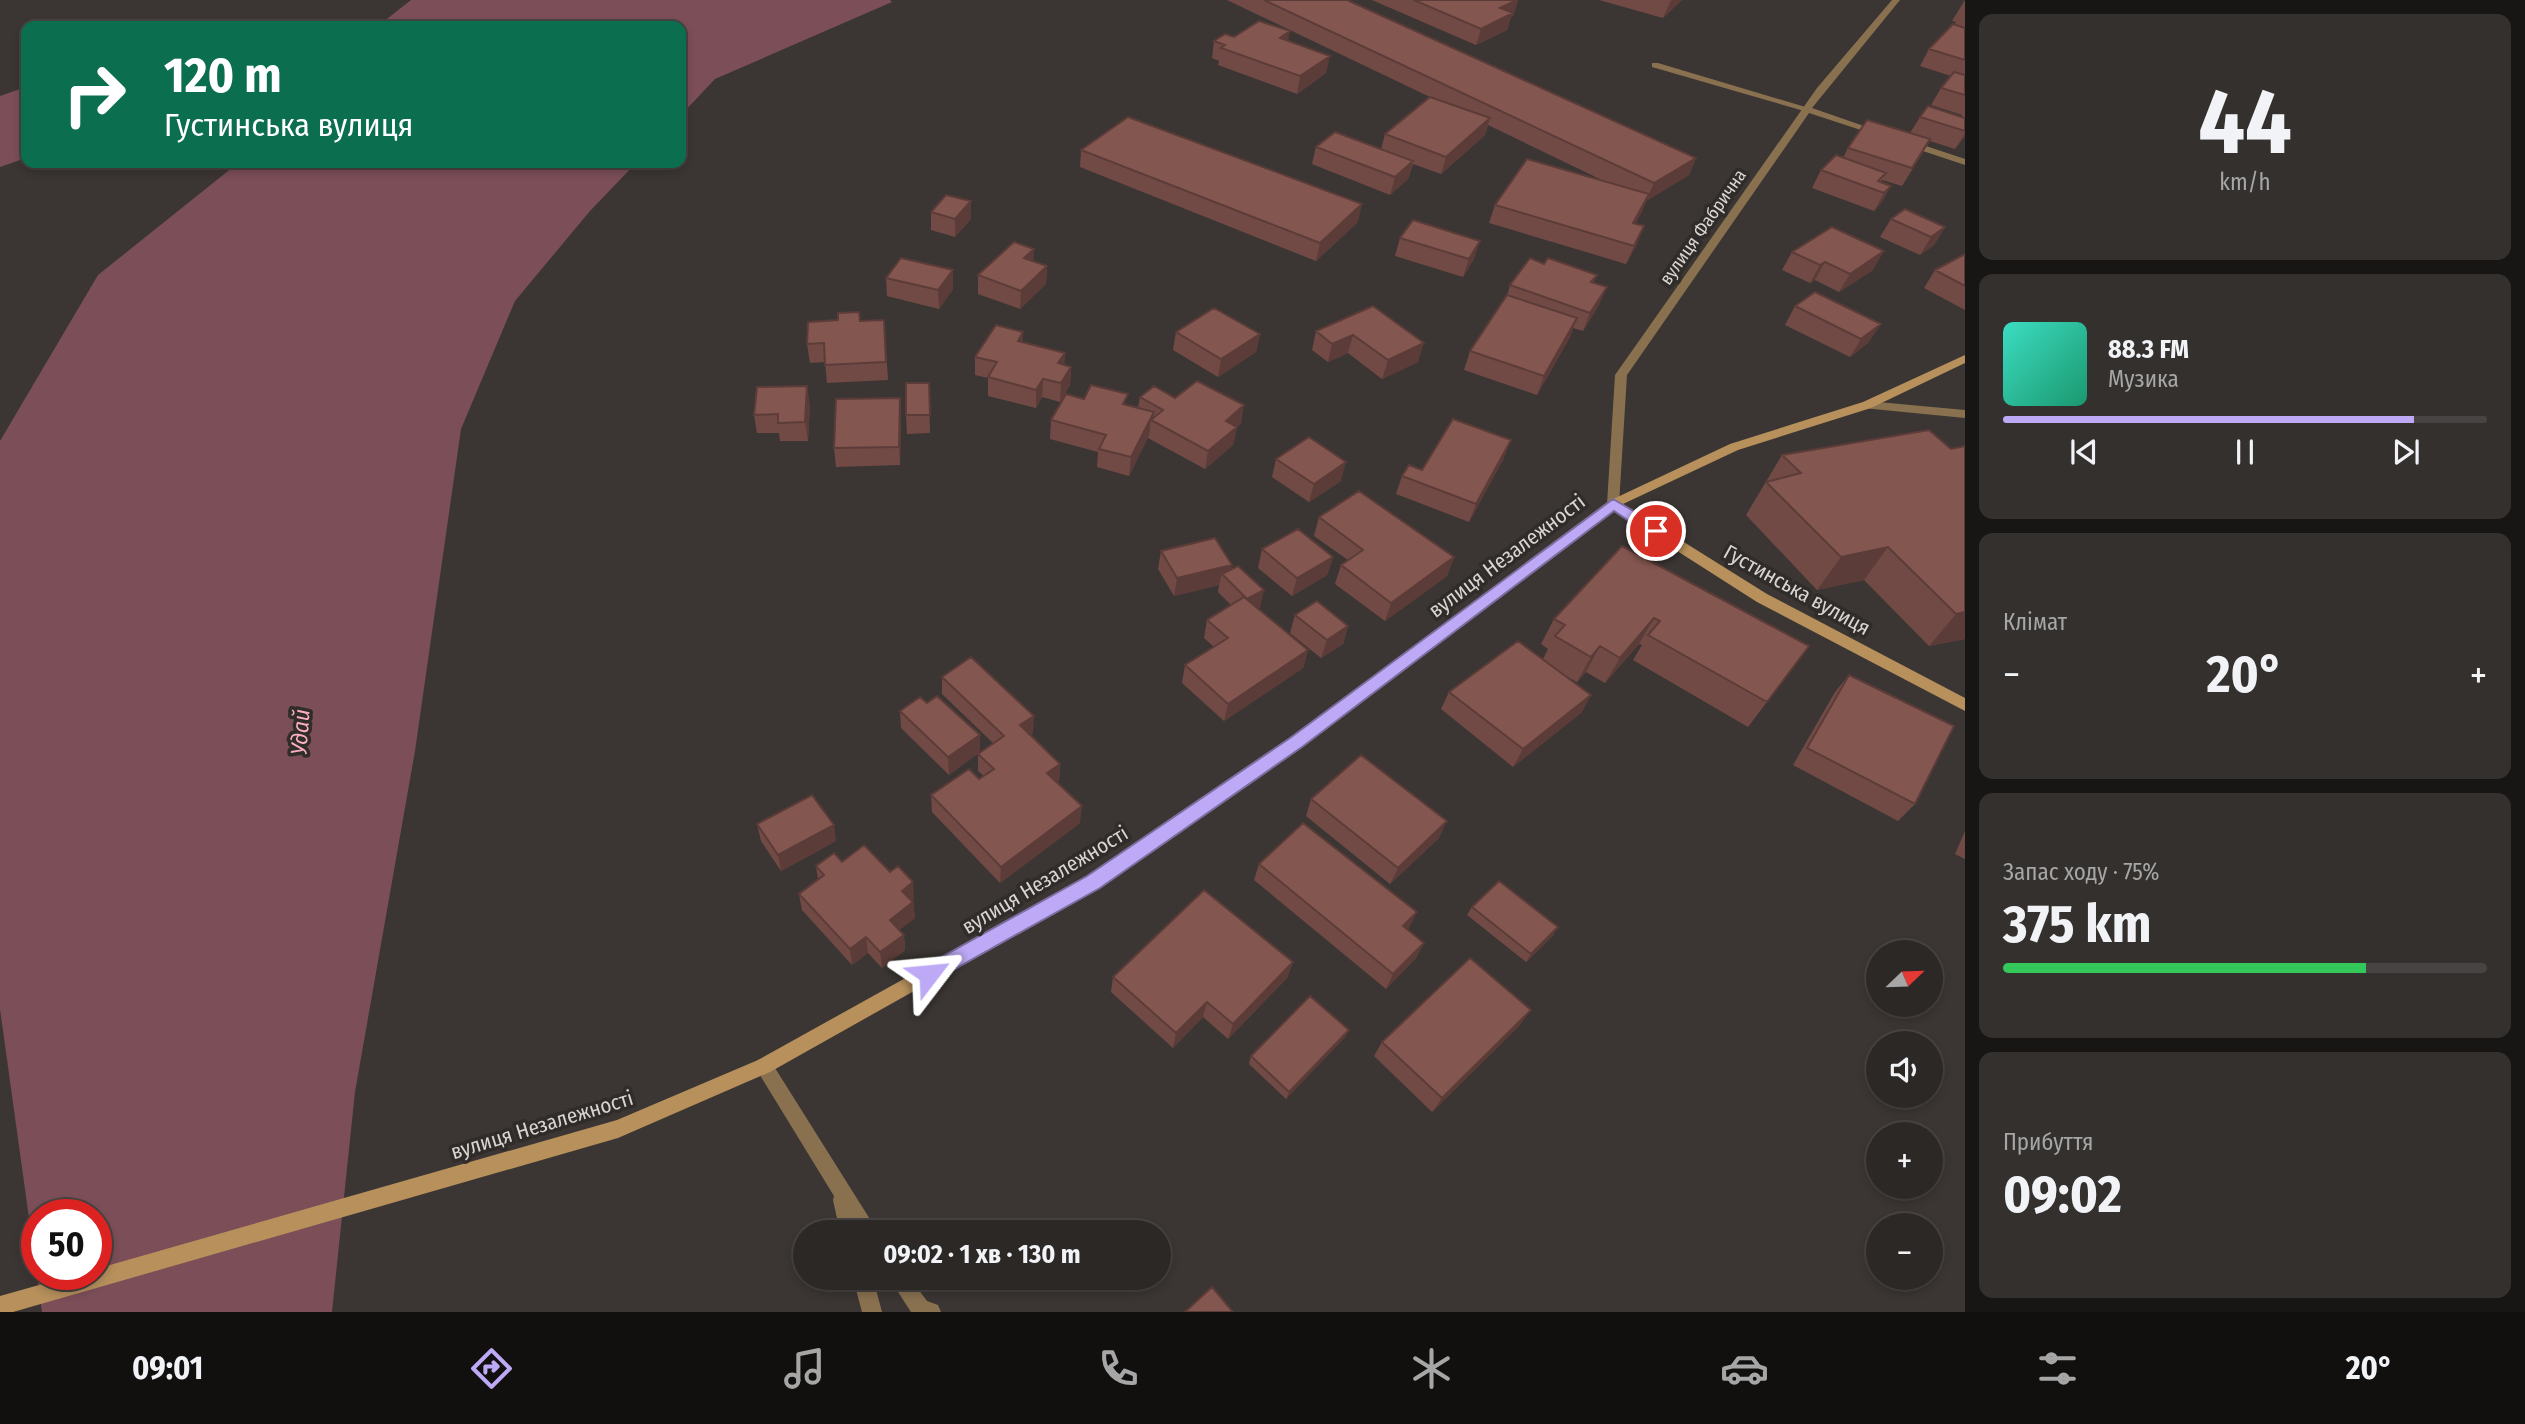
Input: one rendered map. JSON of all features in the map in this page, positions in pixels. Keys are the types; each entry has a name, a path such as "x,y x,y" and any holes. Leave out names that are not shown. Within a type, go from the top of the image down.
{"main road":[{"path":"1867,405 1965,359"},
{"name":"вулиця Незалежності","path":"0,1306 618,1129 764,1066 1093,882 1296,743 1613,504 1734,447 1867,405"},
{"name":"Густинська вулиця","path":"1613,504 1762,598 1965,705"}],"street":[{"name":"вулиця Фабрична","path":"1613,504 1621,375 1807,109 1896,0"},
{"path":"1655,65 1886,135"},
{"path":"1899,140 1965,162"},
{"name":"вулиця Незалежності","path":"1867,405 1965,414"},
{"path":"764,1066 860,1220"},
{"path":"838,1187 847,1220"},
{"path":"866,1290 872,1312"},
{"path":"907,1290 921,1310 931,1312"}],"water":[{"path":"411,0 892,2 715,79 686,110 686,21 384,21"},
{"path":"21,89 21,160 0,167 0,96"},
{"name":"Удай","path":"232,168 631,168 590,211 515,301 461,429 415,751 355,1092 332,1312 42,1312 39,1290 112,1290 112,1199 26,1199 0,1009 0,441 98,275"}],"building":[{"path":"1264,0 1347,0 1696,158 1654,183"},
{"path":"1414,0 1517,0 1500,8 1513,13 1481,29"},
{"path":"1259,21 1290,31 1280,38 1330,56 1300,76 1221,48 1225,45 1214,41 1225,34 1234,37"},
{"path":"1953,24 1965,28 1965,60 1929,49"},
{"path":"1954,72 1965,75 1965,95 1941,88"},
{"path":"1430,97 1490,118 1446,157 1385,134"},
{"path":"1928,106 1965,118 1965,131 1920,117"},
{"path":"1128,117 1362,204 1320,243 1081,150"},
{"path":"1867,120 1930,139 1912,168 1848,148"},
{"path":"1335,132 1413,161 1395,177 1316,147"},
{"path":"1836,155 1886,173 1878,181 1891,186 1884,193 1821,170"},
{"path":"1527,159 1649,194 1633,223 1644,226 1634,246 1495,205"},
{"path":"946,195 971,201 955,219 931,212"},
{"path":"1905,209 1945,227 1931,237 1891,219"},
{"path":"1413,220 1480,241 1469,259 1400,238"},
{"path":"1832,227 1884,251 1850,274 1825,262 1820,265 1792,252"},
{"path":"1014,242 1034,249 1024,258 1047,266 1021,291 978,275"},
{"path":"1965,254 1965,286 1935,270"},
{"path":"901,258 953,270 938,290 886,278"},
{"path":"1530,258 1544,264 1548,258 1597,275 1591,282 1607,287 1590,313 1510,285"},
{"path":"1815,292 1881,324 1861,339 1795,306"},
{"path":"1507,295 1577,318 1544,376 1470,351"},
{"path":"1373,306 1424,343 1388,360 1353,335 1332,344 1316,331"},
{"path":"1214,308 1260,334 1221,359 1176,332"},
{"path":"859,312 860,321 884,320 886,362 825,365 824,343 807,344 808,322 838,320 838,313"},
{"path":"996,325 1023,332 1018,341 1065,353 1058,363 1071,367 1061,383 1043,379 1036,390 988,377 997,362 975,357"},
{"path":"1197,381 1244,405 1226,421 1237,427 1208,451 1151,420 1163,410 1140,397 1154,386 1175,398"},
{"path":"906,383 929,383 930,415 906,415"},
{"path":"1091,385 1128,394 1123,404 1154,412 1131,457 1099,449 1106,435 1051,420 1066,394 1084,399"},
{"path":"807,386 805,422 778,423 778,414 754,415 757,387"},
{"path":"900,398 899,447 834,448 836,399"},
{"path":"1453,419 1511,440 1476,504 1402,476 1409,465 1422,470"},
{"path":"1929,430 1951,449 1965,446 1965,612 1956,614 1888,547 1841,557 1766,482 1801,473 1782,455"},
{"path":"1309,437 1346,462 1314,484 1276,459"},
{"path":"1359,491 1454,557 1391,603 1341,565 1363,550 1319,517"},
{"path":"1298,529 1333,557 1297,578 1262,549"},
{"path":"1215,538 1232,565 1177,578 1161,551"},
{"path":"1622,546 1809,646 1767,702 1648,635 1660,621 1654,618 1620,658 1600,646 1591,657 1555,636 1565,625 1554,619"},
{"path":"1238,566 1264,590 1247,599 1222,574"},
{"path":"1244,597 1308,650 1228,704 1185,665 1228,638 1207,620"},
{"path":"1317,601 1348,626 1327,640 1295,615"},
{"path":"1518,641 1591,695 1523,749 1449,692"},
{"path":"971,657 1034,716 1020,725 1060,764 1047,773 1082,806 1001,867 931,795 969,769 979,779 994,769 978,754 1004,736 942,677"},
{"path":"1849,675 1954,726 1915,804 1807,748"},
{"path":"937,696 980,735 948,757 900,711 920,697 927,703"},
{"path":"1361,755 1447,821 1398,868 1311,799"},
{"path":"812,795 834,825 778,855 757,824"},
{"path":"1303,823 1417,912 1403,926 1424,943 1393,974 1259,864"},
{"path":"864,845 890,872 898,866 913,882 902,891 913,902 890,920 904,935 880,952 866,937 850,949 799,894 824,875 816,866 834,853 842,862"},
{"path":"1499,881 1558,927 1531,954 1472,907"},
{"path":"1204,890 1293,962 1233,1024 1207,1002 1176,1033 1113,977"},
{"path":"1470,958 1531,1010 1442,1098 1382,1042"},
{"path":"1310,996 1349,1030 1289,1092 1251,1056"},
{"path":"1212,1287 1233,1312 1185,1312"}],"route":[{"path":"929,974 1093,882 1296,743 1613,504 1656,531"}]}
